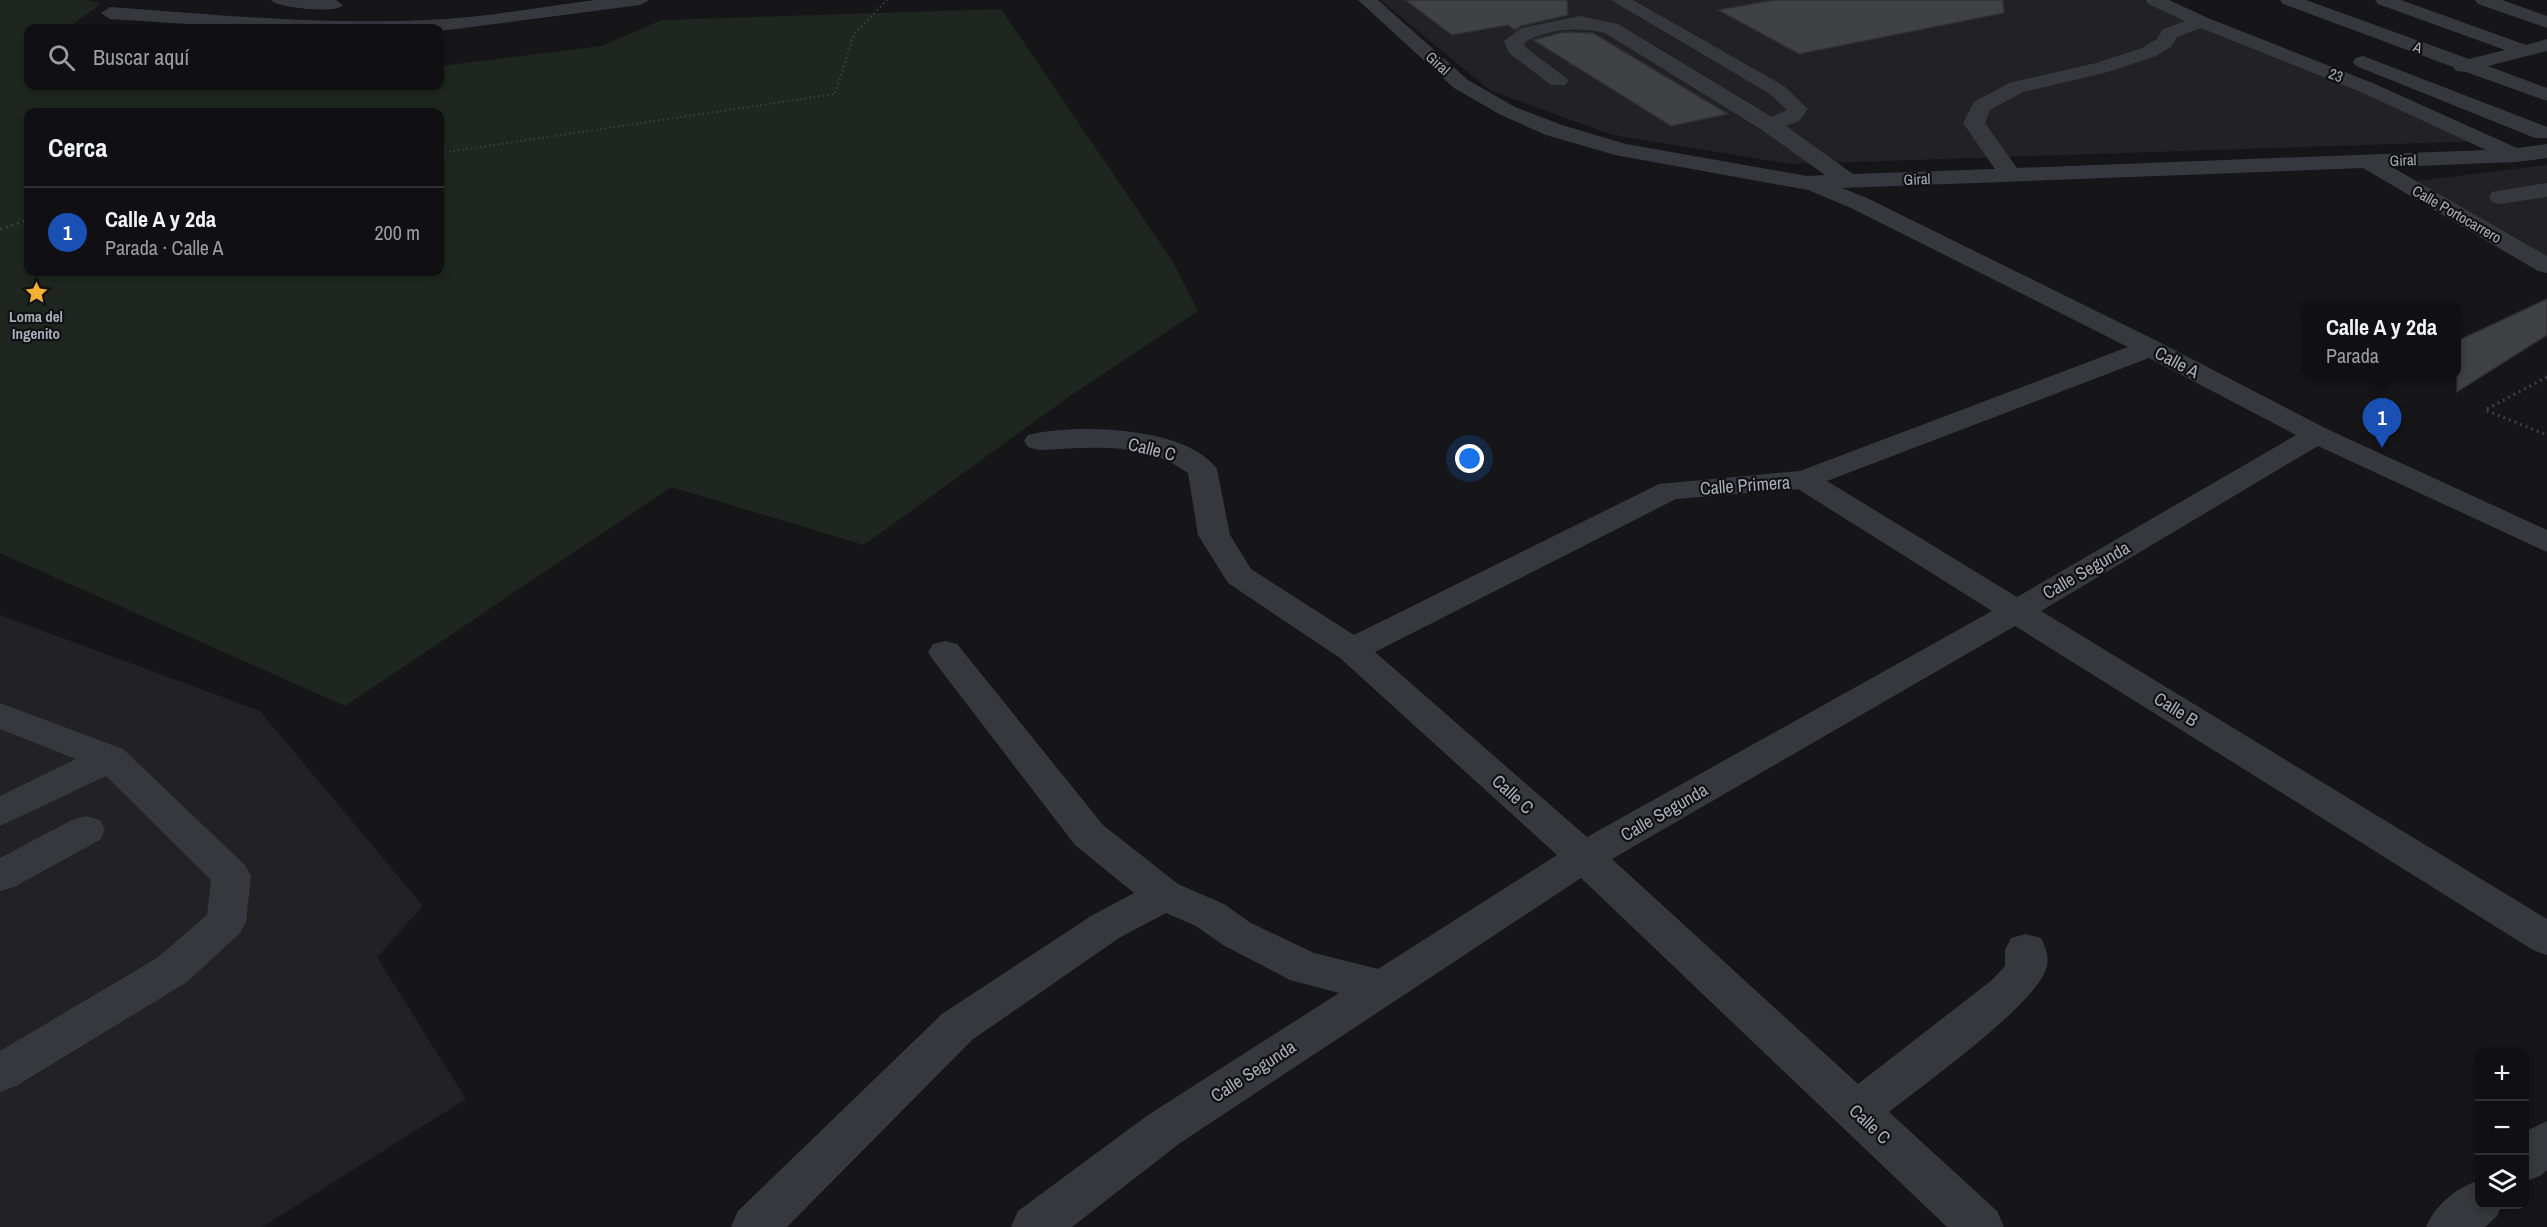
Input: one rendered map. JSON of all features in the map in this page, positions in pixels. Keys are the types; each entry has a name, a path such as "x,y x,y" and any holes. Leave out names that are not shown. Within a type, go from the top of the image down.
{"street":[{"path":"444,24 516,18 640,0"},
{"name":"Giral","path":"1367,0 1461,84 1508,111 1554,130 1623,150 1807,183 2367,161 2538,150"},
{"path":"1620,0 1776,90 1798,109 1792,117 1770,125"},
{"name":"23","path":"2154,0 2201,22 2368,88 2538,150"},
{"name":"A","path":"2289,0 2547,95"},
{"path":"2325,13 2384,0 2547,59"},
{"path":"2484,0 2547,22"},
{"path":"111,13 262,24 287,1 351,6"},
{"path":"395,9 472,21"},
{"path":"1558,81 1516,49 1514,41 1528,32 1580,22 1611,28 1770,125 1847,181"},
{"path":"2011,176 1974,123 1981,106 2016,87 2101,68 2149,52 2164,43 2170,33 2201,22"},
{"path":"2368,88 2468,66 2547,45"},
{"path":"2342,54 2405,79 2538,150"},
{"name":"Calle Portocarrero","path":"2367,161 2547,266"},
{"name":"Calle A","path":"1807,183 1858,203 2150,348 2317,435 2547,542"},
{"path":"2500,197 2547,190"},
{"name":"Calle Primera","path":"1352,650 1670,490 1804,480 2150,348"},
{"name":"Calle Segunda","path":"1035,1227 1164,1130 1584,857 2018,610 2317,435"},
{"name":"Calle C","path":"1038,441 1109,439 1143,444 1177,452 1202,469 1214,535 1239,576 1352,650 1584,857 1980,1227"},
{"name":"Calle B","path":"1804,480 2018,610 2547,939"},
{"path":"945,652 1089,835 1164,895 1210,915 1237,934 1305,968 1384,987"},
{"path":"0,715 110,758 231,876 226,922 172,970 0,1073"},
{"path":"0,812 110,758"},
{"path":"0,876 86,830"},
{"path":"755,1227 957,1027 1106,927 1164,895"},
{"path":"1856,1112 2007,992 2025,974 2029,963 2026,950"},
{"path":"2529,1157 2547,1141"},
{"path":"2450,1227 2475,1205"}],"path":[{"path":"444,152 834,94 854,34 887,0"},
{"path":"0,229 24,221"},
{"path":"2547,377 2485,410 2547,435"}],"shaded area":[{"path":"0,0 88,0 101,4 73,24 24,24 24,90 444,90 444,66 602,46 661,20 1001,9 1173,262 1198,311 1070,396 864,545 671,487 345,706 0,553"},
{"path":"1380,0 2141,0 2484,141 1791,164 1613,135 1491,91"},
{"path":"2547,165 2547,260 2408,182"},
{"path":"0,615 260,711 423,906 377,957 466,1099 262,1227 0,1227"}],"building":[{"path":"1405,0 1567,0 1568,15 1521,26 1515,30 1508,25 1452,35"},
{"path":"1774,0 2003,0 2004,13 1799,54 1718,10"},
{"path":"1564,32 1593,33 1728,114 1671,126 1533,40"},
{"path":"2547,299 2547,335 2457,392 2457,379 2461,379 2461,339"}],"place":[{"name":"Loma del Ingenito","path":"36,292"},
{"name":"Calle A y 2da","path":"2382,448"}]}
